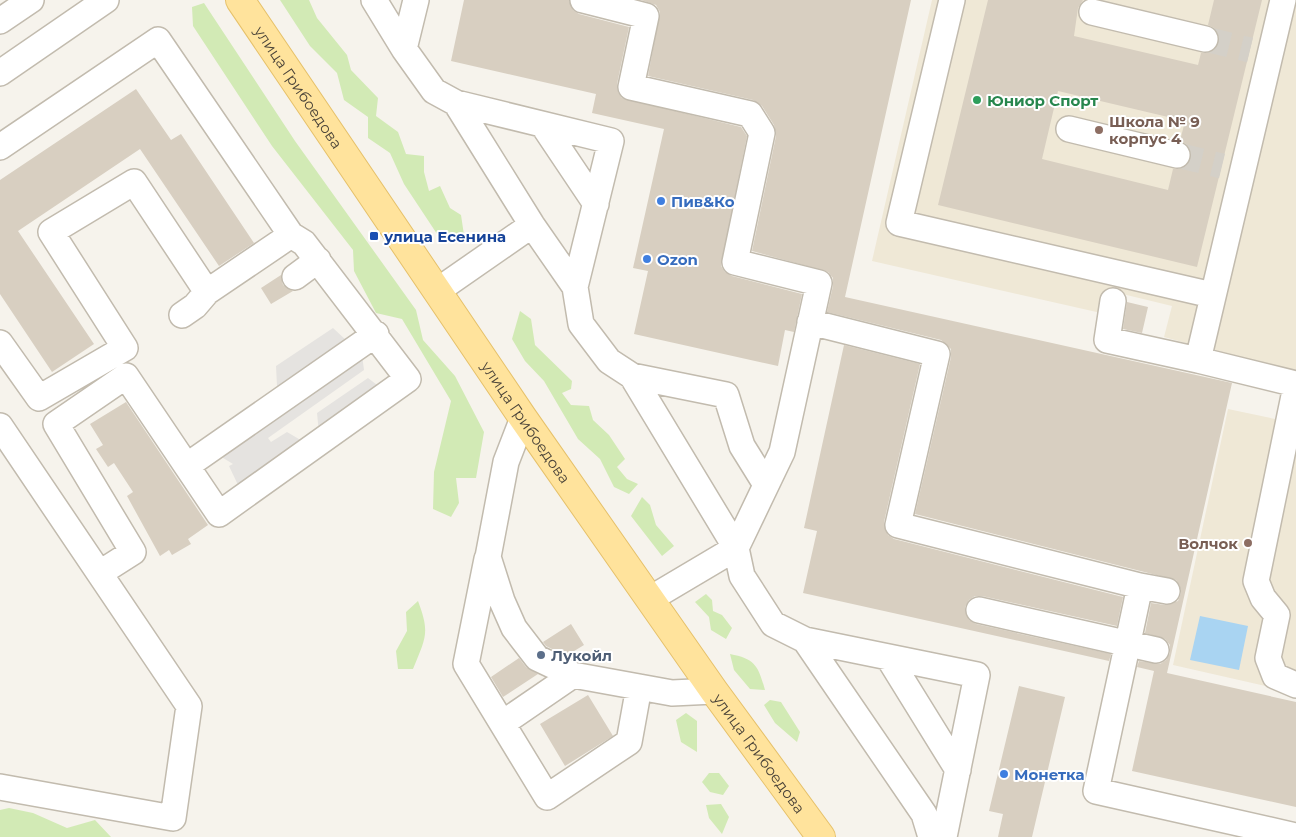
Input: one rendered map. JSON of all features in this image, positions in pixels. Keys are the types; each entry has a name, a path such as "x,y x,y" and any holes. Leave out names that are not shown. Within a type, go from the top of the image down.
{"main road":[{"name":"улица Грибоедова","path":"240,0 523,418 714,691 821,837"}],"street":[{"path":"0,21 31,0"},
{"path":"0,73 106,0"},
{"path":"374,0 404,49 434,91 456,103 611,141 575,286 581,324 609,360 632,376 726,395 742,446 765,483"},
{"path":"404,49 416,0"},
{"path":"583,0 646,16 631,87 750,114 762,133 735,262 819,282 782,452 765,483 736,548 650,599"},
{"path":"952,0 899,223 1212,295"},
{"path":"1198,360 1212,295 1232,169 1260,52 1283,0"},
{"path":"1092,12 1204,39"},
{"path":"0,147 158,40 291,235 304,242 376,334 408,379 219,514 188,465 126,376 56,424 133,552 100,574"},
{"path":"456,103 532,225 575,286"},
{"path":"543,125 596,204"},
{"path":"1069,128 1177,155"},
{"path":"0,343 39,398 125,348 51,232 134,182 207,292"},
{"path":"437,291 532,225"},
{"path":"182,315 195,306 207,292 291,235"},
{"path":"295,277 318,260"},
{"path":"1113,301 1107,340 1198,360 1296,385 1291,432 1256,581 1263,598 1277,615 1268,658 1275,676 1296,685"},
{"path":"810,322 937,354 898,525 1140,586 1167,591"},
{"path":"188,465 376,334"},
{"path":"632,376 736,548 742,576 773,624 805,640 977,675 944,837"},
{"path":"523,418 506,462 466,664 547,797 629,742 639,687"},
{"path":"0,786 173,818 189,706 100,574 3,438"},
{"path":"488,557 502,601 514,628 537,658 573,676 672,693 714,691"},
{"path":"1140,586 1096,791 1235,830 1296,836"},
{"path":"979,610 1156,650"},
{"path":"805,640 924,814 930,837"},
{"path":"888,657 958,770"},
{"path":"503,723 573,676"}],"shaded area":[{"name":"Школа № 9 корпус 4","path":"932,0 1296,0 1296,373 1164,337 1172,306 1106,290 1101,313 872,261"},
{"path":"333,328 362,355 364,370 268,438 271,442 287,432 304,442 238,485 229,466 233,464 215,453 288,400 277,386 276,366"},
{"path":"368,378 381,388 319,433 317,413"},
{"name":"Волчок","path":"1296,404 1296,693 1173,665 1228,409 1280,420"}],"green space":[{"path":"280,0 309,0 317,18 347,55 351,70 378,98 376,116 398,132 406,154 424,156 424,172 429,191 440,186 450,208 461,215 464,235 441,240 404,184 390,153 368,138 368,117 344,100 337,73 310,46"},
{"path":"204,3 295,141 416,310 423,340 455,376 484,432 476,478 456,478 459,503 451,517 433,509 434,472 451,401 402,319 376,313 354,271 353,250 272,146 193,26 192,7"},
{"path":"520,311 531,319 535,345 572,381 571,389 562,393 571,405 589,406 593,420 609,435 625,459 617,467 627,479 638,484 629,494 614,487 600,459 578,439 544,381 525,361 512,339"},
{"path":"642,497 650,505 656,525 674,546 662,556 631,516"},
{"path":"706,594 712,600 713,611 722,615 732,628 726,639 711,630 709,617 695,602"},
{"path":"418,601 425,628 423,642 413,669 398,669 396,651 407,631 406,612"},
{"path":"730,654 745,658 754,664 765,690 750,689 734,670"},
{"path":"770,700 781,702 800,732 797,742 775,723 764,705"},
{"path":"686,713 697,721 697,752 681,742 676,720"},
{"path":"709,773 719,773 729,786 723,795 710,792 702,782"},
{"path":"721,804 729,817 722,834 709,818 706,805"},
{"path":"9,808 33,813 67,828 95,820 111,837 0,837 0,810"}],"water":[{"path":"1200,616 1248,626 1239,670 1190,660"}],"building":[{"path":"464,0 569,0 573,10 579,14 629,27 617,84 618,92 622,98 741,127 747,136 721,266 725,272 732,276 802,294 794,332 785,330 778,366 634,334 648,271 633,268 664,129 592,113 596,94 451,61"},
{"path":"641,0 911,0 845,297 1232,383 1167,673 1296,702 1296,807 1132,771 1154,671 1137,667 1139,661 1160,664 1166,660 1170,653 1170,645 1165,639 1145,633 1151,603 1165,605 1178,601 1181,593 1180,586 1176,580 915,514 951,357 951,349 941,340 827,312 833,286 833,278 828,272 752,251 776,136 774,125 762,106 753,100 648,76 660,12 656,5"},
{"path":"988,0 1083,0 1078,8 1074,36 1198,65 1201,53 1210,53 1219,43 1219,34 1208,25 1214,0 1262,0 1197,267 938,205","holes":["1058,91 1185,121 1180,141 1191,150 1191,159 1182,169 1173,169 1168,190 1042,159"]},
{"path":"136,89 171,140 181,134 254,243 219,266 140,149 18,231 94,344 52,372 0,294 0,180"},
{"path":"281,275 283,285 293,291 271,304 261,288"},
{"path":"1127,302 1148,307 1142,333 1123,329"},
{"path":"844,345 920,364 884,522 888,535 894,539 1123,597 1117,626 982,596 975,596 969,600 965,607 969,620 976,624 1111,654 1109,661 803,593 817,531 804,528"},
{"path":"126,402 208,525 188,539 191,544 172,555 169,550 160,556 127,496 133,492 114,463 108,467 96,449 103,445 90,424"},
{"path":"571,624 584,645 566,656 546,646 543,642"},
{"path":"519,658 526,667 538,674 503,697 491,677"},
{"path":"1019,686 1065,697 1032,837 998,837 1003,814 989,811"},
{"path":"588,695 613,736 565,766 540,724"}],"tunnel":[{"path":"1205,39 1250,50"},
{"path":"1177,155 1222,166"}],"place":[{"name":"Юниор Спорт","path":"977,100"},
{"name":"Школа № 9 корпус 4","path":"1099,130"},
{"name":"Пив&Ко","path":"661,201"},
{"name":"улица Есенина","path":"374,236"},
{"name":"Ozon","path":"647,259"},
{"name":"Волчок","path":"1248,543"},
{"name":"Лукойл","path":"541,655"},
{"name":"Монетка","path":"1004,774"}]}
